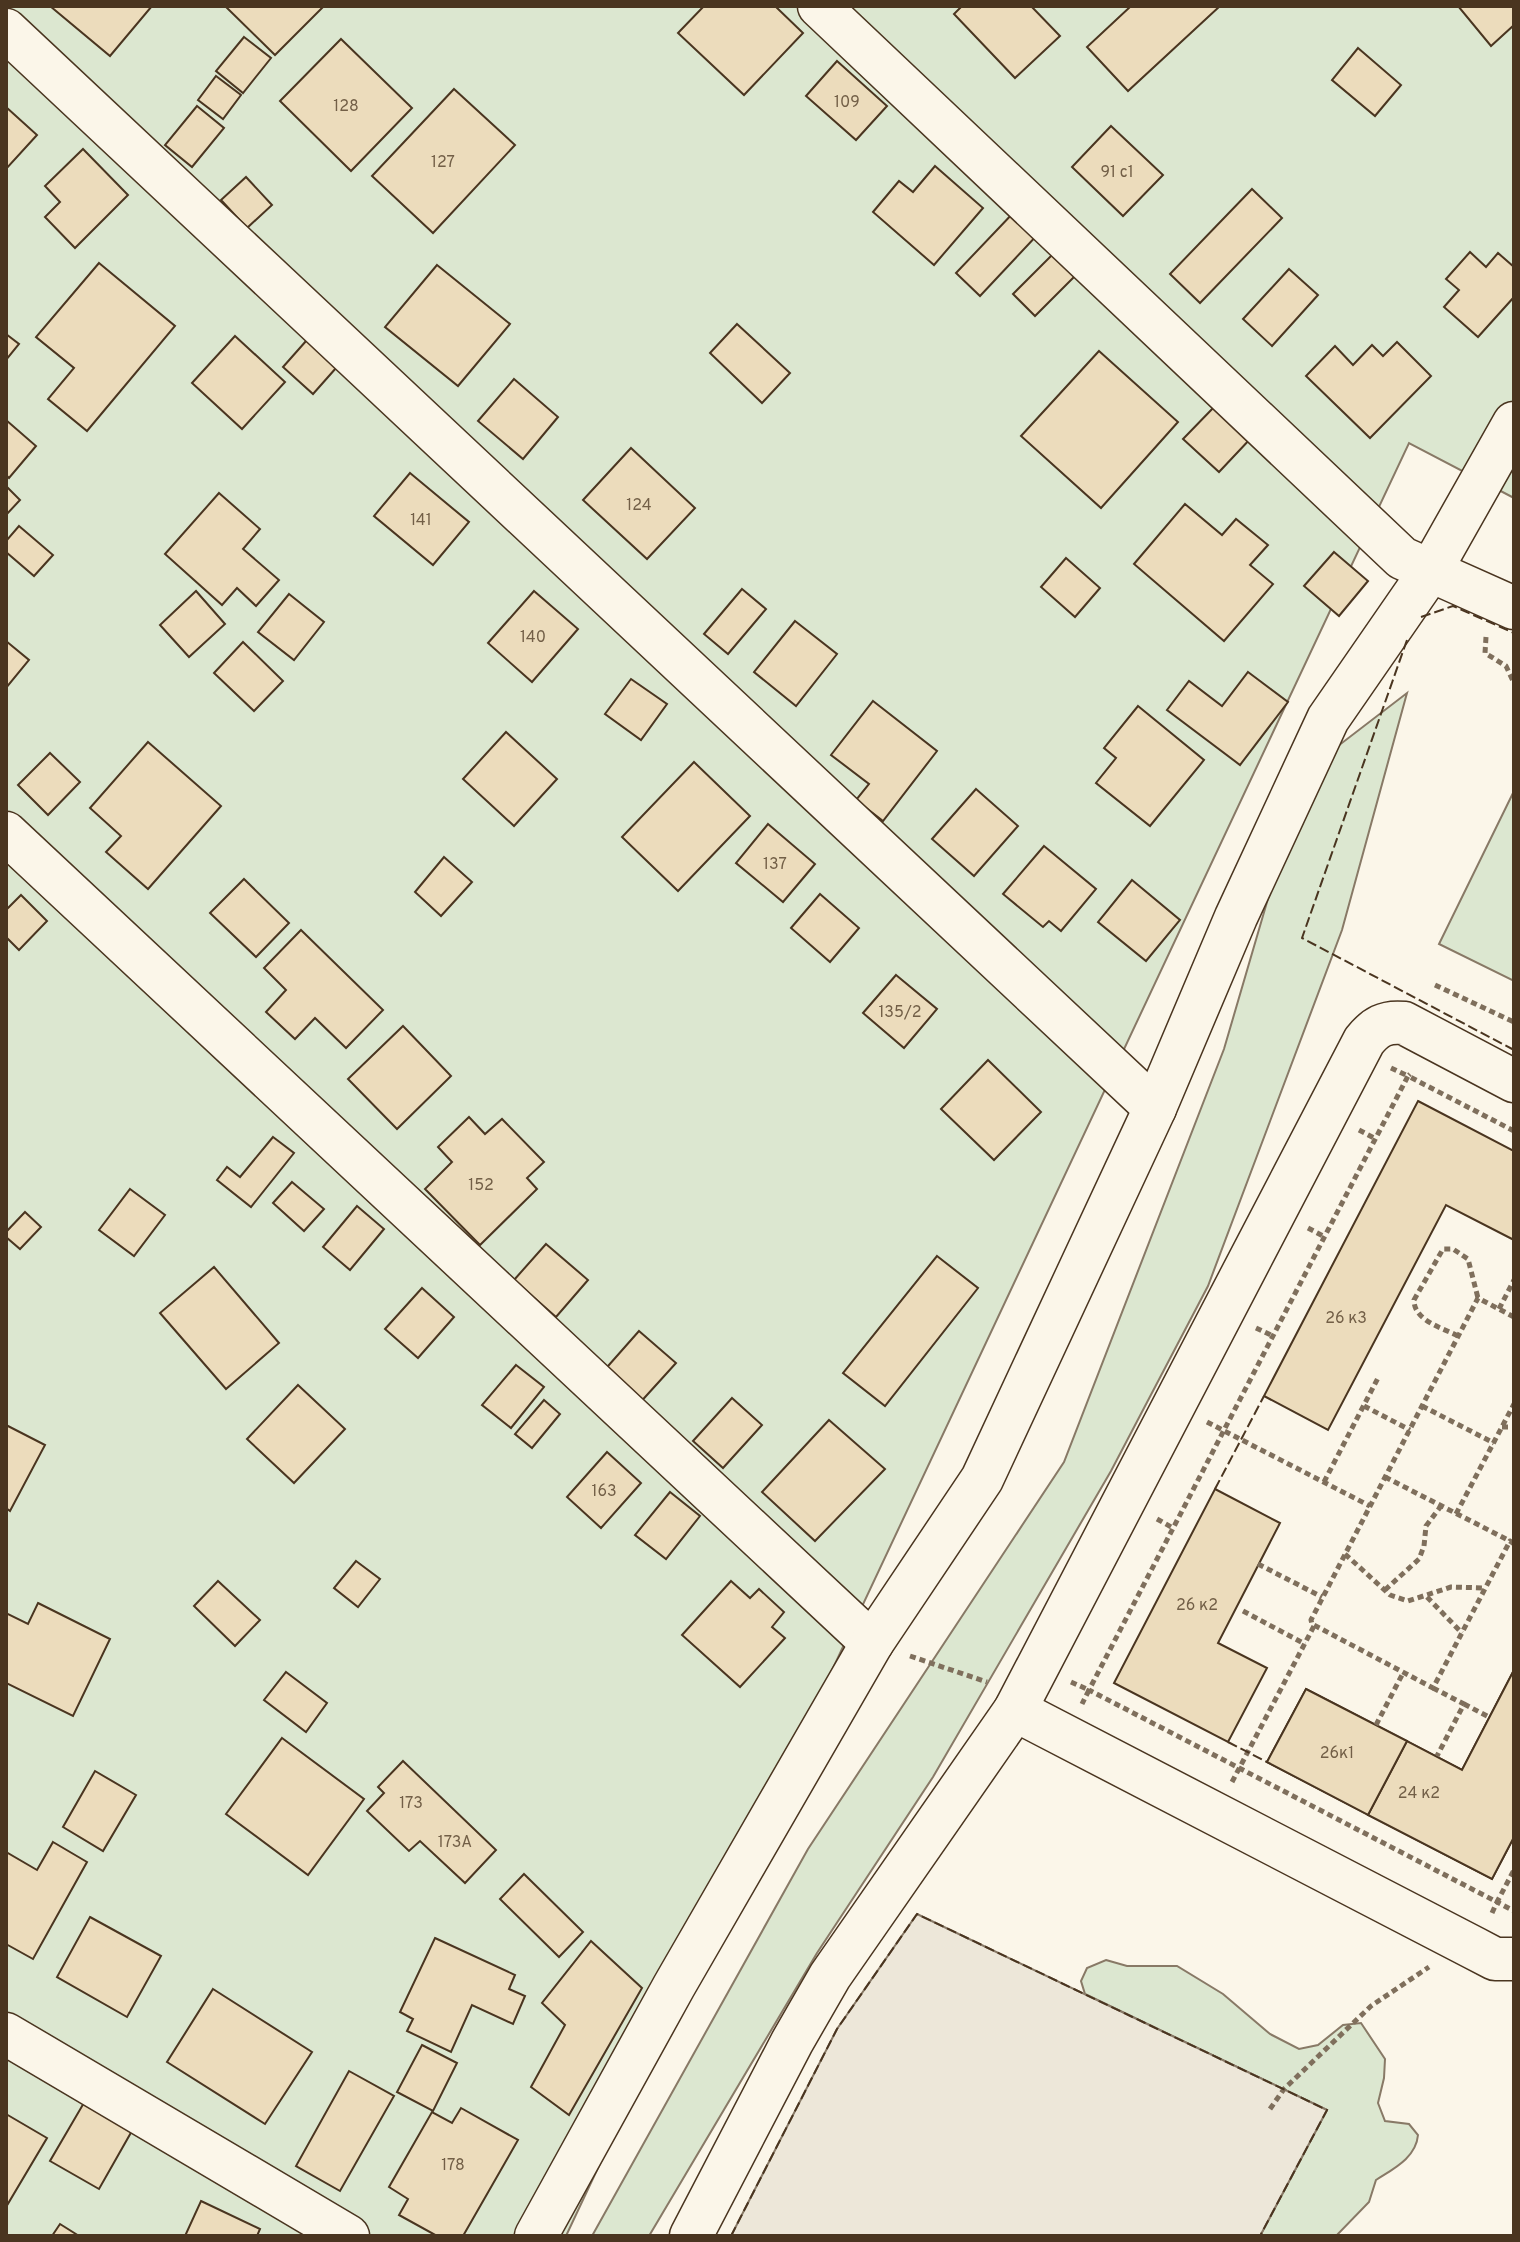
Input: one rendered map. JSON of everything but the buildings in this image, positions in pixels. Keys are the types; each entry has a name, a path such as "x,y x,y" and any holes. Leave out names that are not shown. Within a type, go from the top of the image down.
{"street":[{"path":"819,6 1402,558 1431,570 1498,621"},
{"path":"6,30 1155,1108"},
{"path":"536,2236 674,1986 872,1643 982,1479 1155,1108 1236,917 1328,719 1431,570 1514,423"},
{"path":"6,833 872,1643"},
{"path":"691,2236 830,1976 1019,1702 1364,1041 1373,1030 1384,1024 1404,1023 1514,1081"},
{"path":"1019,1702 1465,1944 1495,1959 1514,1959"},
{"path":"6,2034 348,2236"}],"path":[{"path":"1498,621 1483,647 1485,653 1506,666 1514,683"},
{"path":"1435,985 1514,1022"},
{"path":"1514,1131 1408,1076 1089,1690 1497,1902 1514,1870"},
{"path":"1458,1336 1418,1315 1414,1307 1414,1300 1443,1249 1453,1249 1468,1259 1478,1298 1311,1620 1314,1626 1489,1717"},
{"path":"1499,1309 1514,1280"},
{"path":"1478,1298 1514,1317"},
{"path":"1324,1482 1379,1376"},
{"path":"1456,1514 1514,1404"},
{"path":"1364,1406 1410,1430"},
{"path":"1422,1406 1494,1443"},
{"path":"1502,1427 1514,1427"},
{"path":"1241,1440 1370,1506"},
{"path":"1385,1477 1512,1542 1433,1688"},
{"path":"1385,1590 1419,1559 1426,1526 1441,1506"},
{"path":"1345,1554 1390,1595 1408,1601 1451,1587 1485,1588"},
{"path":"1258,1564 1322,1597"},
{"path":"1427,1597 1462,1633"},
{"path":"1243,1611 1305,1644"},
{"path":"1248,1752 1314,1626"},
{"path":"872,1643 1019,1702"},
{"path":"1376,1725 1403,1673"},
{"path":"1437,1756 1464,1704"},
{"path":"1270,2109 1284,2089 1371,2006 1465,1944"}],"green space":[{"path":"6,6 1514,6 1514,498 1409,443 566,2236 6,2236"},
{"path":"1407,693 1342,930 1208,1286 1111,1471 933,1777 817,1953 649,2236 592,2236 808,1849 1064,1462 1224,1049 1272,885 1321,759"},
{"path":"1514,791 1514,981 1439,944"},
{"path":"1106,1960 1127,1966 1177,1966 1223,1994 1270,2034 1299,2049 1318,2045 1343,2025 1361,2023 1385,2059 1378,2103 1385,2121 1409,2124 1418,2135 1413,2150 1403,2162 1376,2180 1369,2202 1336,2236 1260,2236 1327,2110 1085,1994 1081,1981 1087,1968"}],"shaded area":[{"path":"917,1914 1327,2110 1260,2236 731,2236 837,2029"}],"fence":[{"path":"1421,617 1453,606 1514,633"},
{"path":"1407,640 1302,938 1514,1050"},
{"path":"1215,1489 1264,1396"},
{"path":"1228,1742 1267,1762"},
{"path":"731,2236 837,2029 917,1914 1327,2110 1260,2236"}]}
